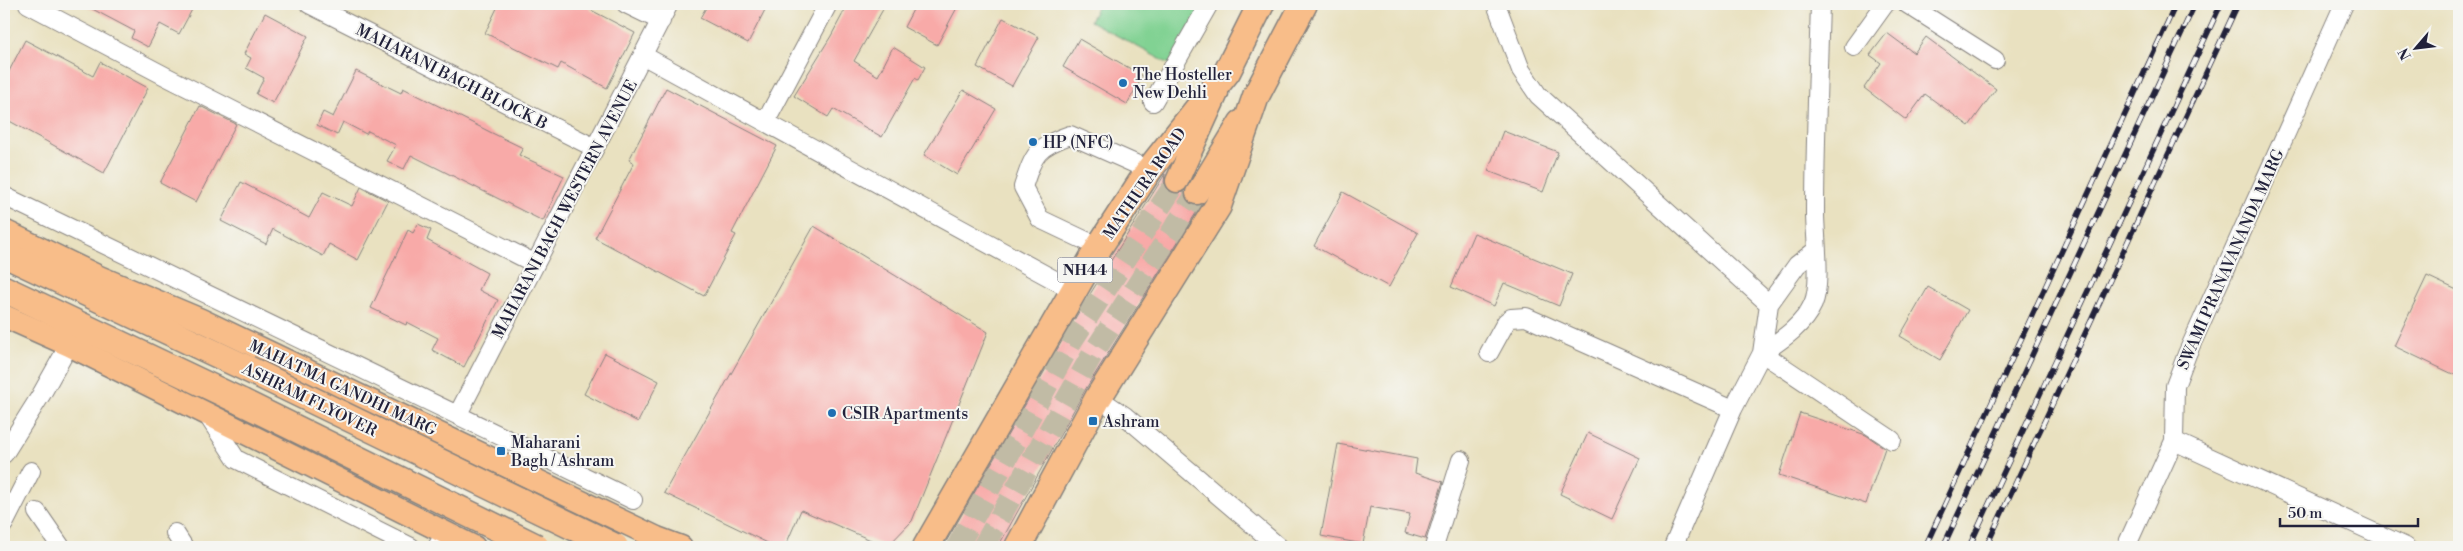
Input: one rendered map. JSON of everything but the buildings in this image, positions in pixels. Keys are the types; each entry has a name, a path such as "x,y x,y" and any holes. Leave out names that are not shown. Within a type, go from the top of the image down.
{"highway":[{"name":"MATHURA ROAD","path":"926,547 1098,247 1149,170 1227,72 1261,4"},
{"path":"1018,547 1098,398 1218,206 1256,96 1304,4"},
{"name":"ASHRAM FLYOVER","path":"4,254 616,547"},
{"name":"ASHRAM FLYOVER","path":"4,289 234,398 536,547"}],"main road":[{"path":"1177,181 1227,72"},
{"path":"1197,193 1256,96"},
{"name":"MAHATMA GANDHI MARG","path":"4,230 99,277 210,324 655,542 682,547"},
{"path":"4,316 68,345 206,413 441,540 474,547"},
{"path":"1025,547 1033,521"}],"street":[{"path":"28,4 165,76 534,263"},
{"name":"MAHARANI BAGH BLOCK B","path":"309,4 595,148"},
{"path":"626,4 661,21"},
{"name":"MAHARANI BAGH WESTERN AVENUE","path":"458,414 534,263 644,56 669,4"},
{"path":"766,121 828,4"},
{"path":"1153,102 1210,4"},
{"path":"1496,4 1521,70 1538,95 1769,304"},
{"path":"1762,353 1788,336 1813,304 1818,286 1815,251 1820,4"},
{"path":"1854,47 1885,4"},
{"path":"1907,4 1995,60"},
{"name":"SWAMI PRANAVANANDA MARG","path":"2126,547 2174,441 2175,386 2187,354 2344,4"},
{"path":"644,56 1073,290"},
{"path":"1098,247 1040,219 1023,187 1032,161 1048,143 1070,135 1149,170"},
{"path":"4,196 633,500"},
{"path":"1673,547 1733,409 1762,353 1769,304 1797,265 1815,251"},
{"path":"1489,354 1506,322 1511,318 1526,317 1733,409"},
{"path":"4,454 42,395 68,345"},
{"path":"1762,353 1892,440"},
{"path":"1098,398 1125,416 1280,547"},
{"path":"206,413 236,459 411,547"},
{"path":"2174,441 2406,547"},
{"path":"1434,547 1461,460"},
{"path":"4,524 31,471"},
{"path":"37,512 61,547"}],"green space":[{"path":"1099,4 1209,4 1173,66 1090,21"}],"tunnel":[{"path":"957,547 1073,339 1177,181"},
{"path":"983,547 1092,355 1197,193"}],"railway":[{"path":"1925,547 2176,4"},
{"path":"1943,547 2195,4"},
{"path":"1969,547 2221,4"},
{"path":"1986,547 2238,4"}],"place":[{"name":"The Hosteller New Dehli","path":"1123,83"},
{"name":"HP (NFC)","path":"1033,142"},
{"name":"CSIR Apartments","path":"832,413"},
{"name":"Ashram","path":"1093,421"},
{"name":"Maharani Bagh / Ashram","path":"501,451"}]}
